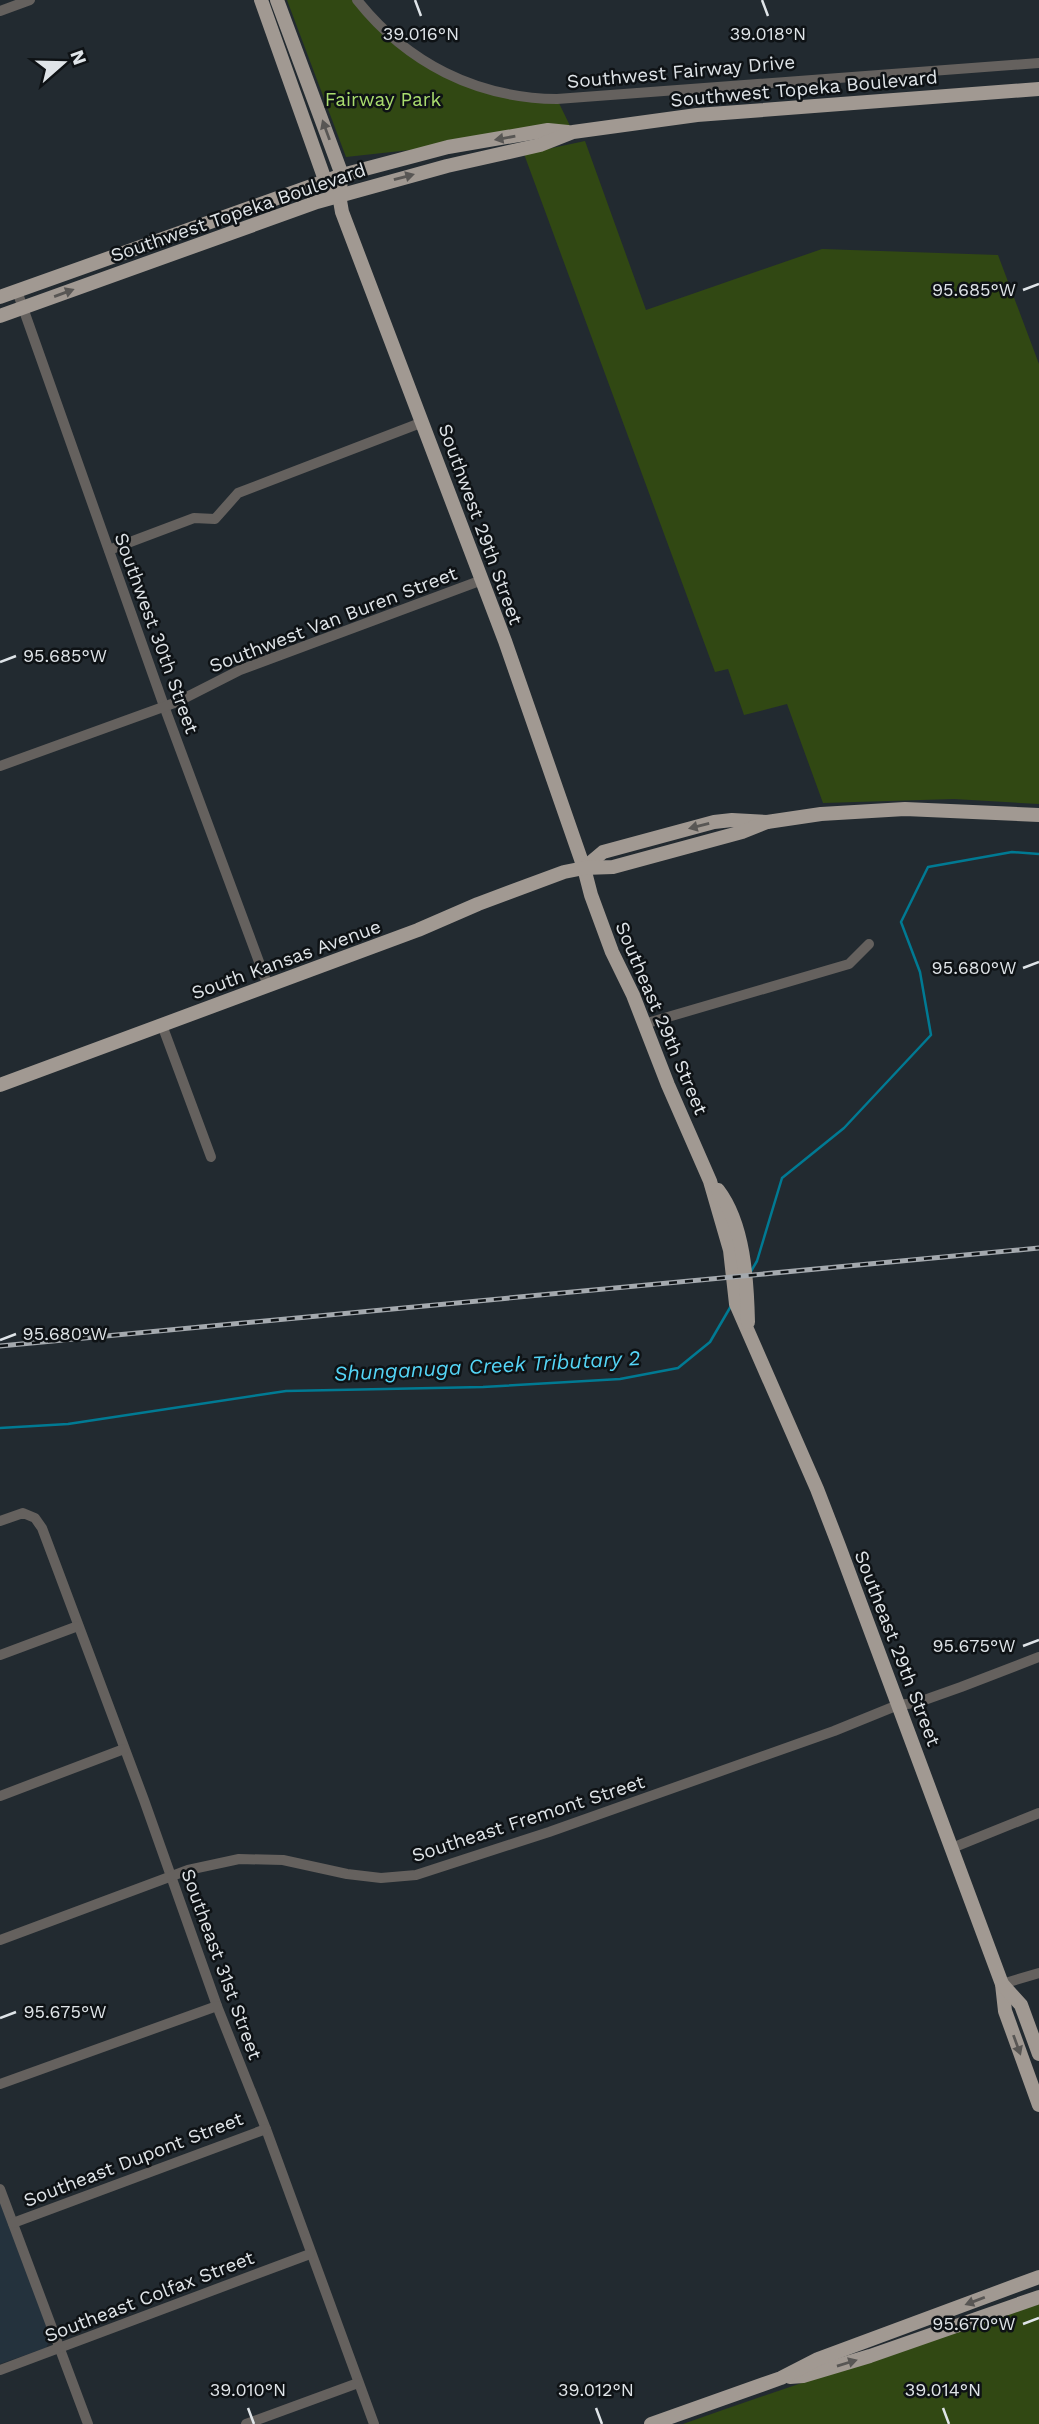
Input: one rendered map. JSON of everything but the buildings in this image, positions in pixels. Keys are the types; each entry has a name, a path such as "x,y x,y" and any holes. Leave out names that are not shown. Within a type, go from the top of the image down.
{"main road":[{"name":"Southwest 29th Street","path":"261,0 325,180 339,195"},
{"name":"Southwest 29th Street","path":"278,0 342,175 339,195 342,212 482,580 584,868"},
{"name":"Southwest Topeka Boulevard","path":"0,297 325,180 449,147 548,131 573,132 697,115 1039,89"},
{"name":"Southwest Topeka Boulevard","path":"0,316 339,195 540,145 573,132"},
{"name":"South Kansas Avenue","path":"0,1086 418,930 564,872 612,867 742,832 767,822 821,814 905,809 1039,815"},
{"name":"Southeast 29th Street","path":"584,868 612,951 628,982 668,1085 710,1181 730,1250 736,1304 817,1489 1002,1984 1005,2011 1039,2105"},
{"name":"Southeast 29th Street","path":"1002,1984 1021,2005 1039,2054"},
{"path":"652,2424 781,2378 818,2359 1039,2277"},
{"path":"781,2378 803,2376 870,2356 1039,2297"}],"street":[{"path":"0,11 30,0"},
{"name":"Southwest Fairway Drive","path":"356,0 401,47 430,66 496,92 536,98 557,99 1039,63"},
{"name":"Southwest 30th Street","path":"17,291 164,706 268,986"},
{"path":"109,550 194,518 215,519 238,493 423,422"},
{"name":"Southwest Van Buren Street","path":"0,766 164,706 240,670 482,580"},
{"path":"644,1024 849,964 869,944"},
{"path":"162,1025 211,1157"},
{"name":"Southeast 31st Street","path":"0,1521 16,1513 23,1513 35,1518 42,1528 374,2424"},
{"path":"0,1655 78,1626"},
{"name":"Southeast Fremont Street","path":"0,1940 171,1877 239,1859 283,1860 347,1874 381,1878 416,1875 575,1823 834,1731 898,1705 916,1703 1039,1657"},
{"path":"0,1796 124,1749"},
{"path":"952,1848 1039,1813"},
{"path":"1002,1984 1039,1973"},
{"path":"0,2084 217,2006"},
{"name":"Southeast Dupont Street","path":"13,2223 266,2129"},
{"path":"0,2189 88,2424"},
{"name":"Southeast Colfax Street","path":"0,2370 310,2254"},
{"path":"246,2424 358,2383"}],"shaded area":[{"path":"0,2201 51,2338 46,2348 0,2364"}],"green space":[{"name":"Fairway Park","path":"287,0 358,0 420,61 496,92 557,99 573,132 346,157"},
{"path":"585,141 646,310 822,249 998,255 1039,364 1039,804 954,799 823,803 787,704 744,715 728,669 715,672 524,154"},
{"path":"1039,2303 1039,2424 683,2424 772,2393"}],"waterway":[{"name":"Shunganuga Creek Tributary 2","path":"750,1273 757,1261 782,1178 844,1128 931,1035 920,972 901,922 928,867 1012,852 1039,854"},
{"name":"Shunganuga Creek Tributary 2","path":"0,1428 68,1424 286,1391 483,1387 620,1379 678,1368 710,1342 731,1306"}],"railway":[{"path":"0,1346 1039,1248"}]}
